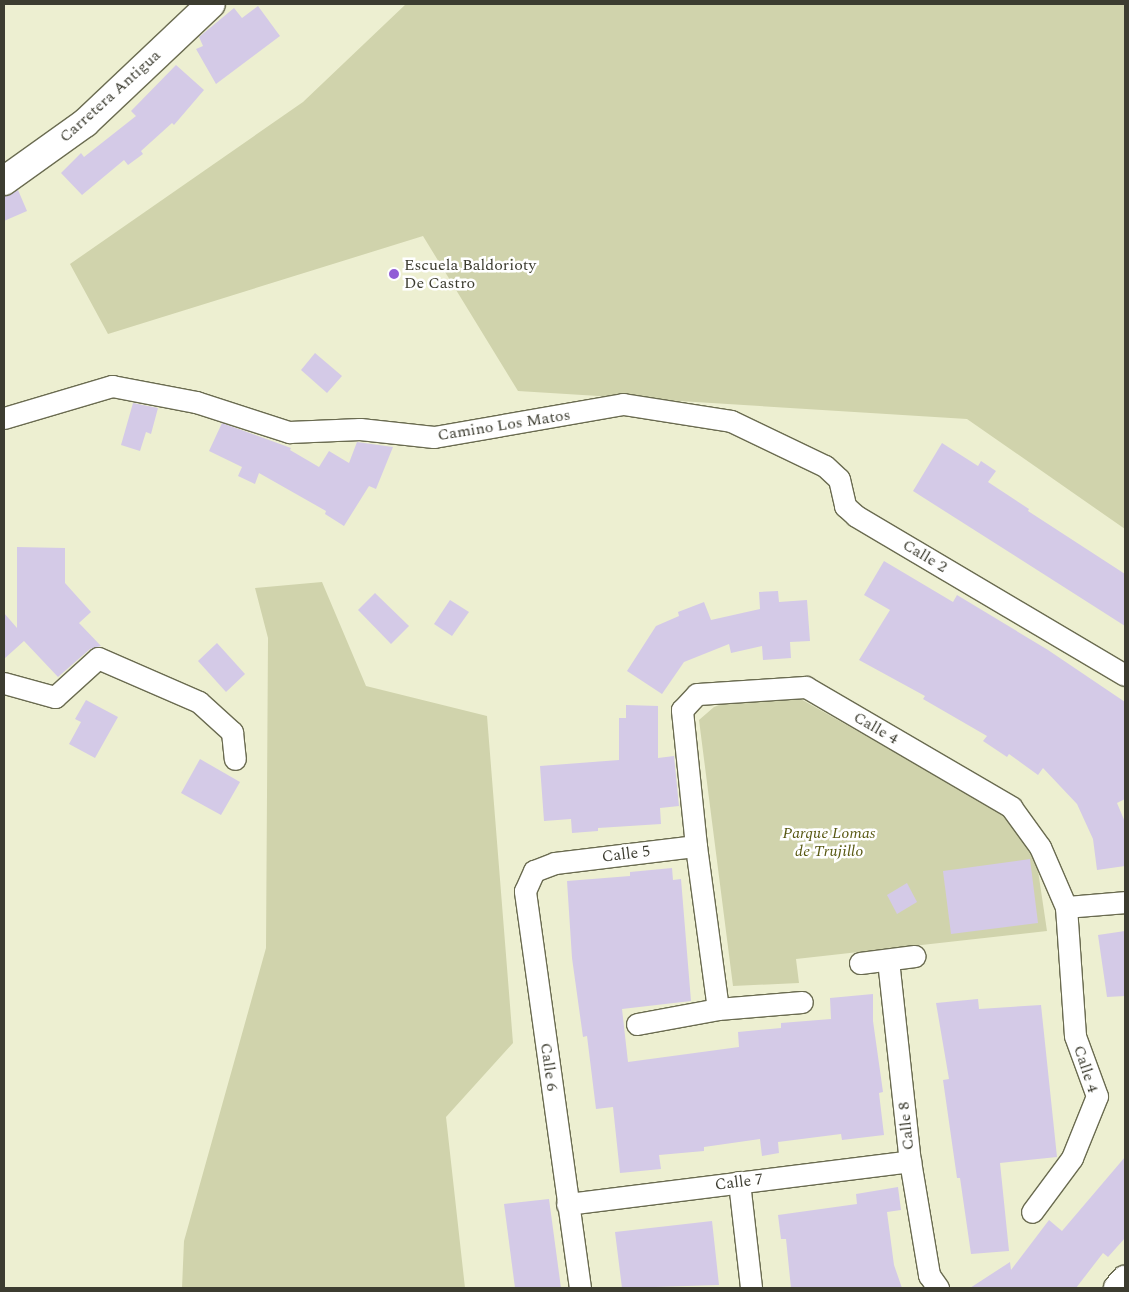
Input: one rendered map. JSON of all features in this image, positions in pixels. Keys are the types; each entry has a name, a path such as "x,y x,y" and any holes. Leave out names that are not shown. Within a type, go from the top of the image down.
{"street":[{"name":"Carretera Antigua","path":"4,181 85,123 211,4"},
{"name":"Camino Los Matos","path":"4,418 112,386 196,402 289,432 360,429 434,437 623,404 731,421 744,426"},
{"name":"Calle 2","path":"744,426 825,466 839,479 845,506 856,516 1125,675"},
{"path":"4,683 56,696 98,658 199,702 232,732 235,759"},
{"name":"Calle 4","path":"718,1009 696,846 682,710 697,694 806,687 1011,807 1040,848 1066,907 1075,1036 1097,1096 1072,1158 1032,1212"},
{"name":"Calle 5","path":"556,862 696,846"},
{"name":"Calle 6","path":"556,862 534,871 525,891 580,1288"},
{"path":"1066,907 1125,902"},
{"path":"860,963 915,956"},
{"name":"Calle 8","path":"888,960 910,1161 929,1276 938,1288"},
{"path":"637,1024 718,1009 802,1002"},
{"name":"Calle 7","path":"568,1204 910,1161"},
{"path":"739,1182 751,1288"},
{"path":"1118,1288 1125,1280"}],"green space":[{"path":"406,4 1125,4 1125,529 967,419 518,391 423,236 108,334 70,264 303,102"},
{"path":"322,582 366,686 487,716 513,1043 446,1117 465,1288 182,1288 184,1241 266,948 268,638 255,588"},
{"name":"Parque Lomas de Trujillo","path":"799,698 997,810 1021,835 1036,857 1047,931 796,959 799,983 733,986 699,720 714,707 734,699"}],"building":[{"path":"258,6 280,36 216,84 196,49 203,46 199,37 234,8 242,18"},
{"path":"176,65 204,90 174,125 172,123 141,151 143,154 128,165 124,160 82,195 61,173 81,153 84,157 136,116 131,111"},
{"path":"18,190 27,211 4,221 4,196"},
{"path":"315,353 342,376 327,393 301,370"},
{"path":"133,403 158,408 151,434 146,432 140,451 121,445"},
{"path":"222,423 291,448 290,450 319,467 329,451 349,463 357,442 393,447 376,489 369,486 344,526 325,514 326,511 259,473 255,484 238,476 242,467 209,451"},
{"path":"942,443 978,466 981,461 996,471 988,482 1029,509 1028,511 1125,574 1125,626 913,491"},
{"path":"17,547 65,548 65,583 91,612 79,623 101,646 90,649 58,677 24,641 4,659 4,613 17,628"},
{"path":"884,561 953,602 957,595 1048,650 1125,702 1125,799 1117,803 1125,822 1125,866 1097,870 1093,839 1077,804 1043,768 1038,775 1009,754 1007,757 983,741 987,736 923,699 925,696 859,660 890,610 864,595"},
{"path":"778,591 779,602 807,600 810,641 790,642 791,658 763,660 762,646 731,653 729,644 684,662 662,694 627,671 656,626 679,616 678,612 704,602 711,620 760,609 759,592"},
{"path":"375,593 409,626 391,644 358,610"},
{"path":"450,600 469,612 452,636 434,624"},
{"path":"217,643 245,674 226,692 198,661"},
{"path":"86,700 118,717 95,758 69,744 81,722 75,719"},
{"path":"626,705 658,706 658,758 674,756 679,806 660,808 661,824 598,828 598,831 572,833 571,819 544,821 540,766 619,760 619,718 626,718"},
{"path":"200,759 240,782 221,815 181,793"},
{"path":"1030,859 1038,923 951,934 943,871"},
{"path":"672,868 673,880 681,879 691,1001 622,1009 628,1062 739,1047 738,1032 781,1028 781,1023 831,1019 830,998 873,994 873,1021 883,1092 879,1093 884,1135 842,1140 841,1134 778,1142 779,1153 762,1156 760,1139 704,1147 704,1151 659,1155 661,1169 620,1173 613,1107 596,1109 587,1036 583,1037 572,958 567,881 630,876 630,872"},
{"path":"907,883 917,902 897,914 887,895"},
{"path":"1125,931 1125,996 1107,997 1098,935"},
{"path":"978,999 979,1009 1041,1005 1057,1157 1000,1163 1009,1251 971,1254 960,1178 957,1178 943,1080 949,1079 936,1003"},
{"path":"1125,1157 1125,1238 1108,1257 1103,1253 1076,1288 970,1288 1010,1262 1011,1270 1049,1220 1062,1231"},
{"path":"898,1187 901,1210 887,1212 894,1265 902,1288 791,1288 786,1239 781,1239 778,1215 857,1204 856,1194"},
{"path":"549,1199 561,1288 515,1288 504,1204"},
{"path":"712,1221 719,1285 622,1288 615,1232"}],"place":[{"name":"Escuela Baldorioty De Castro","path":"394,274"}]}
